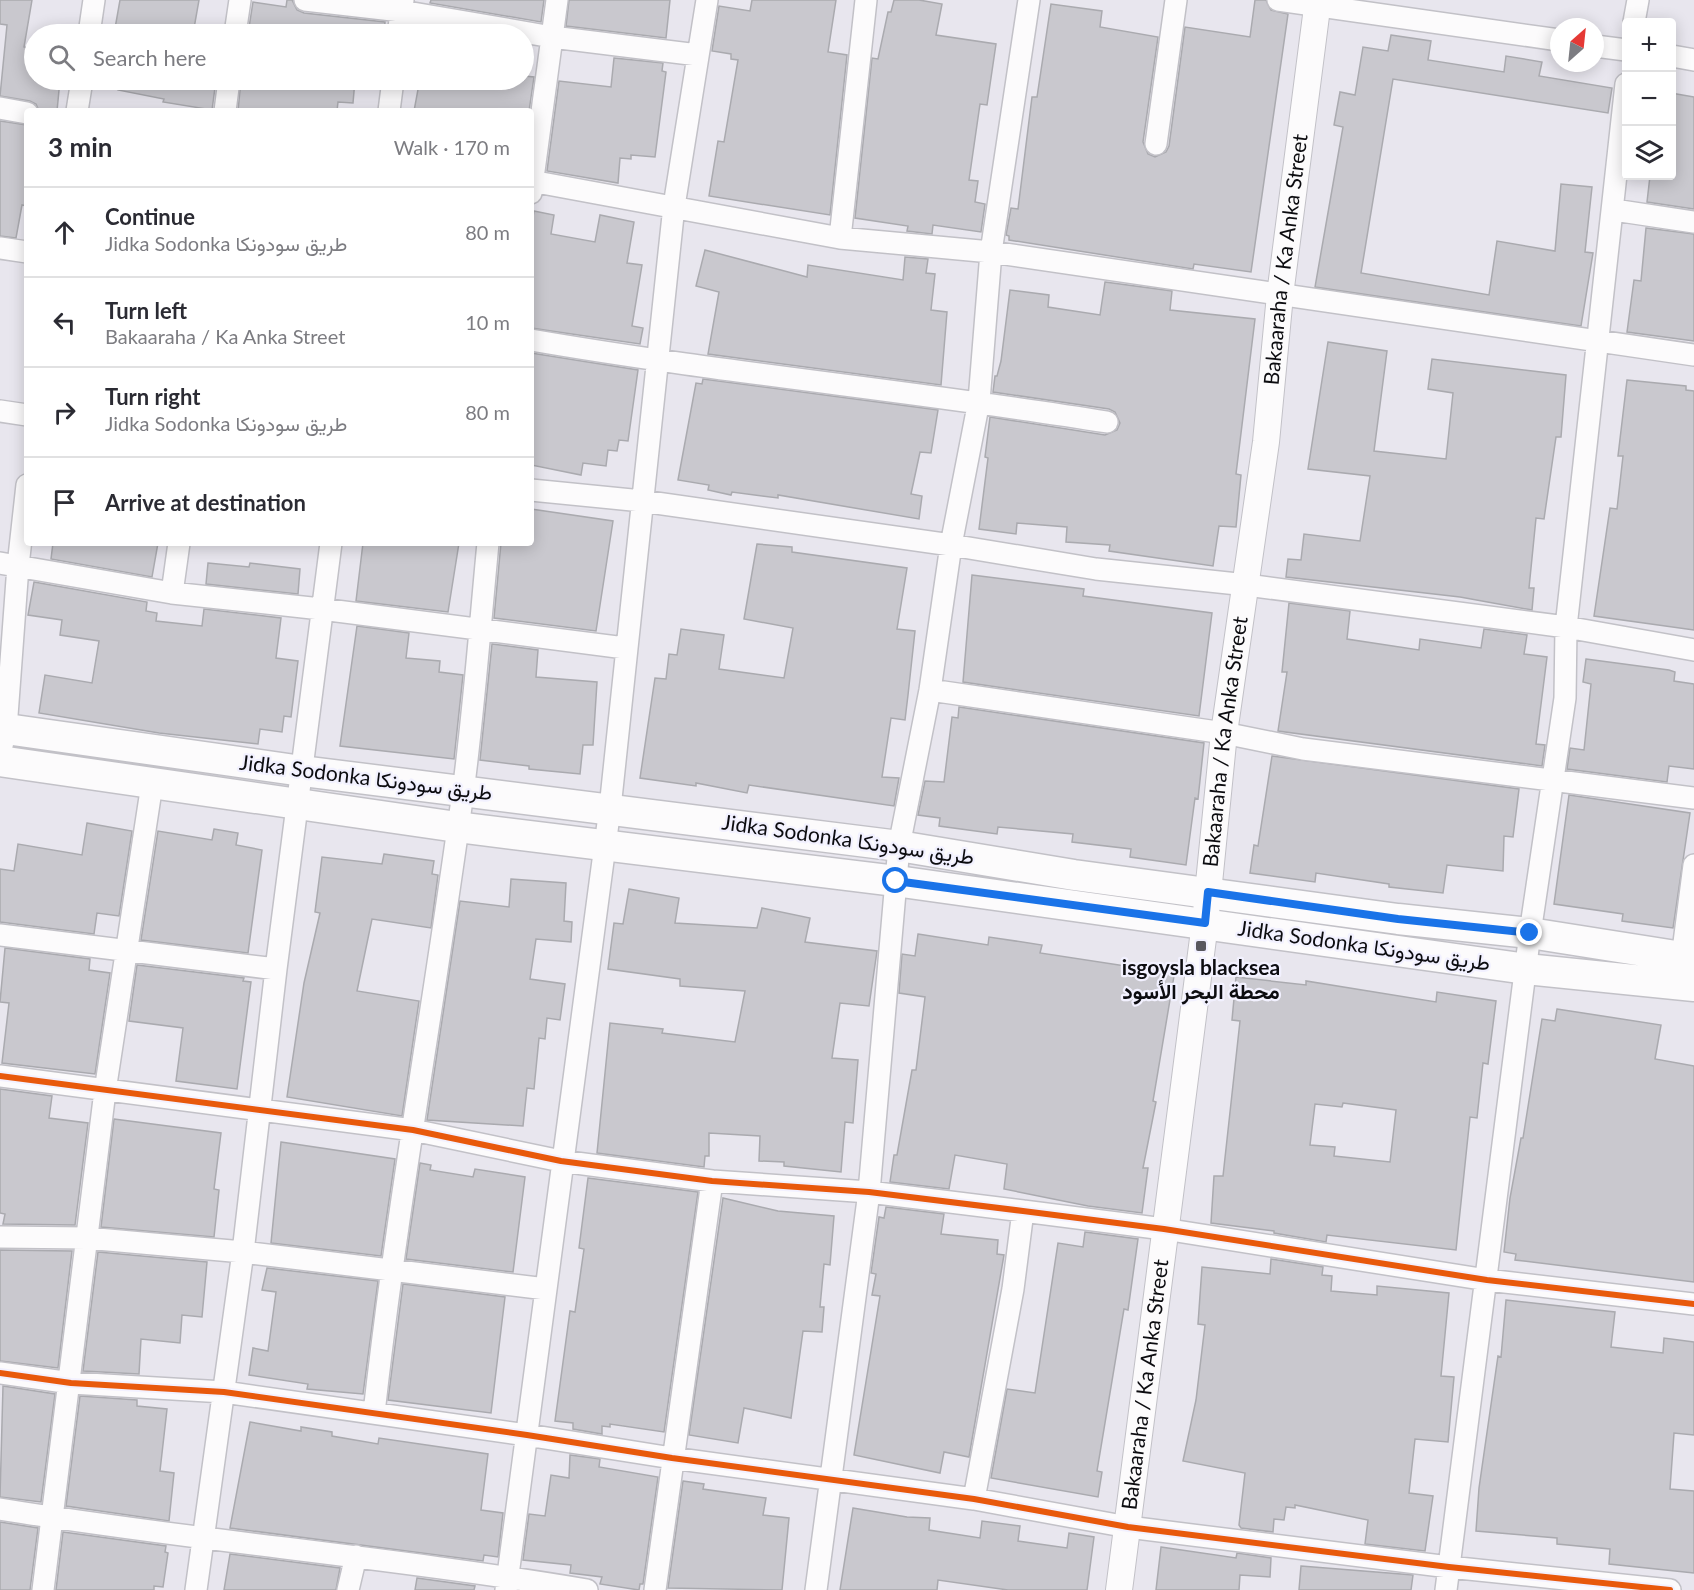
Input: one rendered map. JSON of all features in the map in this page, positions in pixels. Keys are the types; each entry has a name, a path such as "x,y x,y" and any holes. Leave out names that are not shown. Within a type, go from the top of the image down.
{"main road":[{"name":"Jidka Sodonka طريق سودونكا","path":"2,737 610,808 899,846 1074,875 1398,919 1530,933 1688,959"},
{"name":"Jidka Sodonka طريق سودونكا","path":"0,761 457,827 896,881 1526,969 1694,986"}],"street":[{"path":"90,24 94,0"},
{"path":"236,24 240,0"},
{"path":"305,0 402,6 489,24"},
{"path":"534,164 557,0"},
{"path":"507,1583 561,1161 610,808 674,206 707,0"},
{"path":"840,238 866,0"},
{"path":"816,1590 869,1192 899,846 930,690 951,545 979,401 991,252 1029,0"},
{"path":"1156,144 1176,0"},
{"path":"1278,0 1317,2 1550,39"},
{"path":"1635,18 1638,0"},
{"name":"Bakaaraha / Ka Anka Street","path":"1119,1590 1205,923 1224,733 1266,442 1280,295 1317,2"},
{"path":"399,24 402,6"},
{"path":"534,33 698,55"},
{"path":"1604,47 1622,49"},
{"path":"1676,57 1694,60"},
{"path":"77,108 80,90"},
{"path":"225,108 228,90"},
{"path":"389,108 392,90"},
{"path":"0,108 24,112"},
{"path":"1446,1590 1530,933 1551,779 1565,698 1566,627 1596,342 1614,210 1622,126"},
{"path":"534,185 674,206 840,238 991,252 1694,355"},
{"path":"1614,210 1694,222"},
{"path":"0,248 24,252"},
{"path":"534,341 657,362 979,401 1107,422"},
{"path":"0,411 24,415"},
{"path":"534,490 642,501 951,545 1096,569 1246,585 1566,627 1694,650"},
{"path":"2,737 9,564 24,498"},
{"path":"172,593 179,546"},
{"path":"196,1590 243,1252 276,969 331,546"},
{"path":"374,1413 390,1269 463,791 488,546"},
{"path":"9,564 172,593 321,609 626,648"},
{"path":"930,690 1224,733 1303,749 1694,798"},
{"path":"43,1590 71,1383 86,1238 105,1091 152,784"},
{"path":"1688,959 1694,865"},
{"path":"0,935 49,943 125,949 276,969"},
{"path":"0,1076 413,1130 561,1161 712,1181 869,1192 1023,1211 1164,1229 1487,1280 1694,1304"},
{"path":"655,1590 712,1181"},
{"path":"974,1499 1013,1289 1023,1211"},
{"path":"0,1237 86,1238 243,1252 546,1289"},
{"path":"0,1373 71,1383 224,1392 672,1458 974,1499 1128,1527 1449,1568 1670,1590"},
{"path":"0,1509 203,1539 356,1556 507,1583 587,1590"},
{"path":"348,1590 356,1556"}],"building":[{"path":"0,0 32,0 28,24 24,24 24,90 59,90 57,108 38,108 36,104 30,101 0,96 7,25 0,24"},
{"path":"120,0 199,0 195,24 116,24"},
{"path":"287,0 292,0 297,10 304,13 385,22 385,24 250,24 253,2 286,7"},
{"path":"431,0 544,0 541,22 430,3"},
{"path":"569,0 670,0 666,38 566,26"},
{"path":"752,0 836,0 828,52 847,55 830,215 709,196 718,141 724,142 738,60 731,59 731,54 712,51 719,6 750,11"},
{"path":"894,0 919,0 942,4 936,35 996,44 987,105 980,104 969,180 978,181 975,202 985,204 981,232 933,225 932,234 907,231 908,226 855,218 872,58 878,59 888,12 891,12"},
{"path":"1255,0 1266,0 1271,10 1288,14 1251,272 1194,264 1193,269 1009,240 1009,236 1006,235 1011,208 1018,209 1032,97 1037,97 1051,4 1102,11 1100,27 1158,37 1143,142 1148,154 1155,157 1166,152 1169,146 1185,27 1250,37"},
{"path":"1391,35 1431,41 1428,60 1504,72 1506,56 1542,62 1539,76 1612,88 1608,113 1393,79 1361,273 1489,295 1497,241 1555,251 1561,184 1592,187 1585,252 1593,253 1581,326 1315,287 1343,127 1334,125 1340,92 1355,95 1363,47 1388,51"},
{"path":"614,58 663,63 662,71 666,72 655,157 631,155 631,159 620,158 618,183 547,171 559,81 611,87"},
{"path":"118,90 215,90 212,108 163,102 164,99"},
{"path":"240,90 354,90 353,103 338,102 337,108 238,108"},
{"path":"418,90 532,90 529,108 415,108"},
{"path":"1676,94 1694,97 1694,209 1647,202 1650,180 1676,180"},
{"path":"0,121 24,125 24,205 22,205 16,238 0,236"},
{"path":"534,211 554,215 551,234 595,242 600,215 634,222 627,263 642,265 632,326 643,328 640,344 534,328"},
{"path":"1646,228 1694,234 1694,341 1627,332 1634,280 1641,281"},
{"path":"705,250 807,277 808,265 903,280 905,257 928,259 926,273 935,274 931,310 947,312 941,385 708,354 719,292 696,286"},
{"path":"1105,282 1172,291 1170,310 1255,319 1236,474 1241,475 1236,527 1219,526 1213,566 1109,551 1110,545 1066,542 1067,527 1017,523 1016,534 979,529 988,458 985,457 990,417 1105,435 1117,430 1120,423 1115,412 1109,409 993,392 995,376 997,376 1001,361 1010,290 1049,295 1048,307 1100,315"},
{"path":"1328,342 1387,351 1374,451 1446,459 1453,393 1428,389 1432,359 1566,375 1561,437 1556,437 1544,519 1536,518 1529,588 1534,588 1532,610 1460,597 1286,577 1288,559 1301,560 1304,534 1360,541 1370,476 1308,469"},
{"path":"534,353 638,370 628,441 619,440 617,451 608,450 606,466 583,463 581,475 534,466"},
{"path":"703,379 938,410 931,453 920,452 911,494 922,496 919,519 778,495 778,498 732,492 731,495 708,490 709,485 678,480 696,383 702,384"},
{"path":"1627,380 1686,386 1686,390 1694,391 1694,630 1594,616 1610,508 1617,509 1623,456 1618,456"},
{"path":"534,509 613,521 596,631 494,618 501,546 534,546"},
{"path":"757,544 792,547 792,552 907,568 897,629 915,631 908,695 905,720 891,718 882,777 899,778 894,806 749,785 747,793 696,783 696,786 640,778 655,678 666,679 669,654 677,655 681,629 724,635 719,669 784,678 793,628 744,619"},
{"path":"53,546 157,546 152,577 51,559"},
{"path":"363,546 459,546 448,612 356,601"},
{"path":"208,563 249,567 250,563 300,569 298,594 206,584"},
{"path":"972,575 1084,589 1083,596 1212,613 1199,716 963,682"},
{"path":"34,582 147,602 146,611 157,613 156,621 202,626 204,609 281,618 276,658 298,661 291,717 284,716 282,732 260,729 258,744 159,733 39,713 45,675 92,683 99,641 60,635 62,620 28,615"},
{"path":"1289,603 1350,611 1347,639 1419,650 1420,639 1481,648 1484,629 1527,635 1524,654 1547,657 1536,744 1545,745 1542,766 1278,731 1287,672 1282,672"},
{"path":"357,626 409,633 406,658 440,661 439,672 463,675 454,759 340,746"},
{"path":"492,644 538,650 536,677 597,682 593,745 583,745 580,774 529,769 529,766 480,760"},
{"path":"1586,659 1669,670 1675,672 1674,681 1694,684 1694,769 1669,766 1667,782 1567,769 1570,748 1584,750 1591,684 1583,682"},
{"path":"959,707 1204,743 1198,799 1195,798 1186,865 1130,857 1131,849 1072,842 1073,834 998,827 997,834 939,826 940,818 918,815 925,781 944,782 952,717 958,718"},
{"path":"1272,756 1519,789 1513,837 1504,836 1503,871 1447,865 1443,893 1389,887 1389,884 1316,873 1315,882 1250,873 1254,845 1258,846"},
{"path":"1569,795 1690,813 1673,928 1622,921 1623,914 1554,904"},
{"path":"87,823 132,831 119,916 97,913 94,934 0,922 0,869 14,871 18,844 82,855"},
{"path":"214,829 238,833 236,845 262,850 248,953 141,940 158,831 212,840"},
{"path":"384,854 434,861 432,874 438,875 431,928 372,919 357,991 419,1001 402,1116 287,1097 304,983 320,913 315,912 322,857 382,864"},
{"path":"511,879 566,883 564,921 572,922 571,942 536,939 530,979 565,984 560,1020 547,1018 545,1039 539,1038 534,1089 527,1088 523,1126 427,1120 460,901 509,907"},
{"path":"629,889 679,898 675,923 757,928 762,908 810,918 805,942 877,951 869,1006 840,1003 832,1058 858,1060 853,1123 845,1122 841,1172 784,1166 784,1162 759,1161 760,1136 709,1133 709,1156 705,1156 704,1167 597,1153 610,1023 663,1029 662,1033 735,1042 745,991 680,986 680,979 608,969 614,923 623,924"},
{"path":"918,934 988,945 989,937 1042,945 1040,953 1132,967 1151,968 1151,966 1175,970 1153,1101 1156,1102 1143,1168 1148,1168 1142,1213 1088,1206 1004,1189 1007,1164 955,1155 949,1189 890,1182 912,1070 916,1070 925,997 899,993 902,954 915,956"},
{"path":"5,948 90,959 89,970 110,973 95,1074 2,1063 9,1003 0,1002"},
{"path":"137,965 244,978 243,981 251,982 237,1089 176,1081 183,1028 129,1021"},
{"path":"1236,977 1306,985 1306,981 1436,1002 1437,992 1496,1001 1488,1064 1483,1063 1477,1118 1470,1117 1456,1250 1327,1235 1326,1242 1274,1233 1274,1231 1211,1223 1214,1176 1223,1176 1240,1021 1232,1020","holes":["1343,1103 1396,1110 1390,1162 1334,1156 1335,1147 1310,1145 1315,1104 1342,1107"]},
{"path":"1557,1009 1661,1025 1655,1059 1694,1066 1694,1282 1515,1260 1516,1254 1504,1252 1510,1198 1521,1138 1523,1138 1542,1019 1555,1021"},
{"path":"0,1089 52,1096 49,1118 88,1123 75,1225 3,1224 5,1214 0,1213"},
{"path":"114,1119 221,1133 214,1189 219,1190 214,1237 101,1227"},
{"path":"281,1142 395,1159 381,1256 271,1243"},
{"path":"420,1163 431,1165 430,1170 473,1177 475,1169 525,1177 513,1272 406,1259"},
{"path":"588,1178 698,1192 664,1432 610,1424 610,1427 602,1426 602,1434 573,1429 573,1423 555,1421 570,1311 575,1312 584,1249 579,1248"},
{"path":"723,1198 778,1211 834,1216 830,1265 824,1264 820,1307 824,1307 822,1332 803,1331 791,1418 744,1408 738,1443 689,1435"},
{"path":"886,1207 944,1214 941,1234 998,1240 997,1254 1004,1255 969,1457 944,1452 940,1473 854,1455 880,1296 872,1295 876,1274 871,1273 879,1217 884,1218"},
{"path":"1085,1232 1138,1239 1128,1310 1124,1309 1097,1471 1102,1472 1098,1497 991,1478 1007,1389 1035,1393 1058,1243 1083,1247"},
{"path":"0,1250 72,1251 58,1368 0,1361"},
{"path":"98,1252 207,1262 202,1317 182,1315 180,1343 141,1339 139,1374 83,1371"},
{"path":"1271,1259 1323,1267 1322,1275 1332,1276 1331,1291 1377,1295 1377,1286 1449,1293 1441,1376 1454,1377 1448,1442 1415,1439 1409,1493 1433,1496 1425,1551 1365,1544 1368,1520 1295,1505 1295,1508 1286,1507 1284,1520 1274,1519 1273,1532 1241,1528 1239,1525 1245,1473 1183,1461 1196,1400 1205,1325 1198,1324 1202,1267 1270,1274"},
{"path":"267,1268 378,1281 363,1394 307,1389 308,1384 249,1375 253,1348 268,1351 276,1292 262,1290"},
{"path":"403,1284 505,1297 491,1413 388,1400"},
{"path":"1506,1300 1615,1312 1611,1347 1663,1353 1664,1338 1694,1342 1694,1435 1674,1433 1670,1489 1694,1491 1694,1573 1609,1564 1610,1549 1557,1544 1557,1538 1476,1531 1479,1488 1498,1356 1501,1357"},
{"path":"3,1386 55,1394 41,1502 0,1497"},
{"path":"80,1396 137,1400 137,1406 167,1409 160,1471 174,1473 169,1521 66,1506"},
{"path":"250,1422 301,1431 301,1427 332,1432 332,1436 378,1444 379,1438 488,1454 481,1510 503,1513 498,1557 484,1555 483,1561 230,1528"},
{"path":"570,1455 600,1459 599,1467 658,1477 643,1584 640,1584 639,1590 600,1584 602,1577 570,1573 571,1565 523,1560 529,1514 545,1516 551,1475 569,1478"},
{"path":"683,1481 704,1484 703,1489 766,1498 763,1515 789,1518 782,1590 668,1588"},
{"path":"853,1508 907,1517 930,1518 929,1530 980,1538 982,1521 1020,1526 1018,1541 1067,1548 1069,1533 1094,1537 1087,1590 1008,1590 938,1580 937,1590 840,1590"},
{"path":"0,1522 38,1528 30,1590 0,1590"},
{"path":"63,1532 166,1546 165,1552 168,1553 163,1587 154,1586 154,1590 56,1590"},
{"path":"1161,1547 1236,1558 1237,1553 1271,1558 1270,1577 1240,1575 1239,1590 1156,1590"},
{"path":"230,1554 340,1568 336,1590 224,1590"},
{"path":"1301,1566 1413,1575 1411,1590 1299,1590"},
{"path":"417,1578 475,1586 474,1590 415,1590"}],"cycle path":[{"path":"0,1076 413,1130 561,1161 712,1181 869,1192 1023,1211 1164,1229 1487,1280 1694,1304"},
{"path":"0,1373 71,1383 224,1392 672,1458 974,1499 1128,1527 1449,1567 1670,1590"}],"place":[{"name":"isgoysla blacksea محطة البحر الأسود","path":"1201,946"}],"route":[{"path":"896,881 1205,923 1208,892 1398,919 1530,933"}]}
